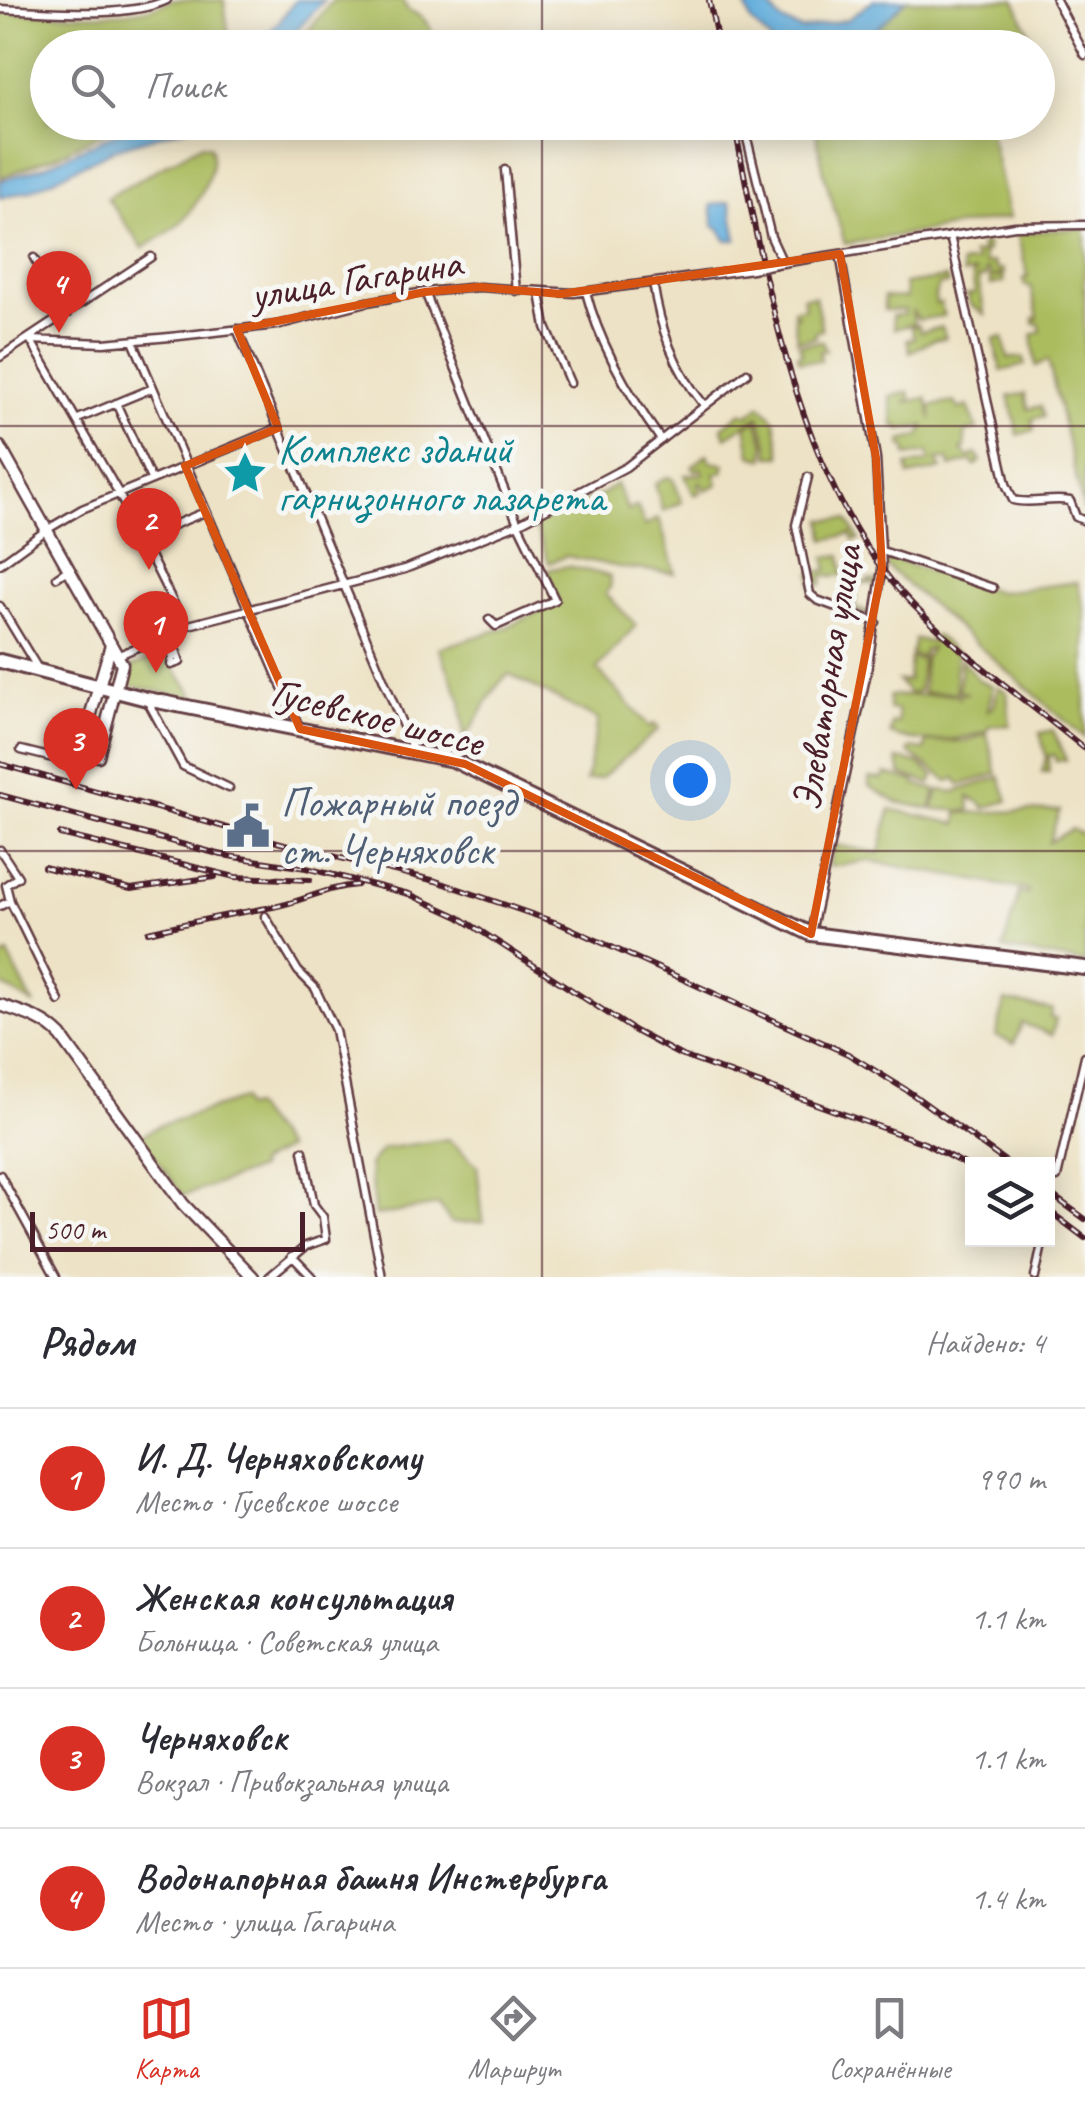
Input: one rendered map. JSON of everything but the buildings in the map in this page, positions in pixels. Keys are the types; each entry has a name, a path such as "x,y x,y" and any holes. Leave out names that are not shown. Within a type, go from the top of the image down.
{"highway":[{"name":"Гусевское шоссе","path":"0,662 147,699 465,764 811,934 1085,968"}],"main road":[{"path":"0,446 112,645 112,658 98,688 80,752 98,756 123,669 112,658"},
{"path":"0,1005 50,1024 183,1204 253,1277"}],"street":[{"path":"0,9 121,11 148,8 167,0"},
{"path":"1056,0 1085,55"},
{"path":"747,140 780,264 1015,226 1085,225"},
{"path":"504,170 516,291"},
{"path":"950,236 1006,484 1014,500 1070,502 1076,517 1085,520"},
{"name":"Элеваторная улица","path":"811,934 876,622 882,551 872,424 840,254"},
{"path":"0,357 151,257"},
{"path":"34,258 68,313"},
{"name":"улица Гагарина","path":"30,340 104,343 277,326 367,302 425,292 479,287 540,293 586,292 780,264"},
{"path":"653,282 672,357 704,405"},
{"path":"425,292 518,524 555,600 496,626 488,619"},
{"path":"586,292 626,386 662,440"},
{"path":"540,293 546,328 570,383"},
{"path":"237,330 413,752"},
{"path":"30,340 118,492 185,626"},
{"path":"133,340 300,729"},
{"path":"112,658 185,626 404,569 518,524 592,487 662,440 748,373"},
{"path":"78,419 153,388"},
{"path":"116,403 151,479"},
{"path":"0,564 48,529 118,492 278,428"},
{"path":"808,477 796,524 810,594 876,622"},
{"path":"142,538 206,512"},
{"path":"882,551 993,588"},
{"path":"57,577 70,569"},
{"path":"0,606 40,672"},
{"path":"170,632 174,645"},
{"path":"147,699 183,766 228,788"},
{"path":"21,750 65,761 80,752"},
{"path":"0,850 18,877 6,885 10,901 59,1002"},
{"path":"0,906 10,901"},
{"path":"264,916 298,971 315,988 335,1030 382,1277"},
{"path":"1057,1178 1085,1056"},
{"path":"269,1277 306,1246 326,1239 323,1217 314,1205 303,1151"},
{"path":"0,1174 56,1277"},
{"path":"1035,1277 1041,1247"},
{"path":"292,1256 312,1277"}],"highlighted area":[{"path":"840,254 876,458 882,569 811,934 465,764 300,729 185,466 278,428 237,329 425,292 479,287 561,294"}],"green space":[{"path":"171,0 224,0 228,30 30,30 30,140 88,140 0,178 0,12 112,13 155,7"},
{"path":"333,0 402,0 430,30 309,30"},
{"path":"906,0 1015,0 1028,30 873,30"},
{"path":"817,140 992,140 1009,218 845,244"},
{"path":"202,144 210,146 212,164 201,195 179,224 143,248 107,198"},
{"path":"1084,228 1084,511 1048,360 1036,366 1032,335 1041,331 1039,324 1034,323 1034,318 1038,318 1030,286 1025,286 1023,279 1028,277 1017,233"},
{"path":"987,244 987,251 983,252 985,264 993,262 997,270 1003,269 1004,274 992,277 1003,276 1004,282 991,285 989,270 985,271 986,277 978,278 985,315 970,304 967,295 975,293 972,275 977,272 963,274 961,264 977,261 972,254 982,253 980,245"},
{"path":"946,278 948,284 939,285 935,295 944,316 918,320 912,310 914,324 894,329 892,316 905,314 905,310 884,310 884,297 906,298 904,284"},
{"path":"815,296 822,330 815,332 816,337 797,341 794,317 799,315 794,315 793,310 805,307 803,297"},
{"path":"918,325 920,332 942,327 945,338 910,352 907,340 914,338 911,327"},
{"path":"1003,337 1008,358 1024,358 1025,365 1001,371 994,339"},
{"path":"822,341 826,350 820,351 821,361 799,361 799,345"},
{"path":"909,392 911,399 904,402 927,398 932,419 930,406 955,402 959,409 968,406 977,429 965,432 965,448 961,450 969,457 976,454 981,461 975,466 971,461 950,467 948,459 937,460 942,469 909,476 907,466 930,461 928,452 907,456 906,447 902,447 901,441 920,436 924,426 900,430 894,426 890,396"},
{"path":"1025,394 1028,409 1041,406 1044,416 1032,419 1034,430 1018,435 1009,396"},
{"path":"761,405 775,420 781,456 769,456 759,416 726,437 722,427 742,412 748,415"},
{"path":"757,420 765,444 764,459 751,455 746,426"},
{"path":"707,454 711,462 725,464 723,472 715,473 718,484 705,490 698,483 701,492 694,495 685,475 703,474 701,468 696,471 692,467"},
{"path":"667,477 673,479 682,502 663,511 655,484"},
{"path":"616,484 628,511 637,506 645,526 659,518 675,573 566,556 549,563 534,524 601,495"},
{"path":"847,519 859,539 853,541 851,534 825,540 823,520"},
{"path":"841,555 843,575 823,576 822,584 812,585 811,573 828,570 825,557"},
{"path":"887,558 999,592 1077,582 1085,611 1085,738 886,566"},
{"path":"568,566 610,576 606,594 636,625 597,669 650,727 654,724 659,729 601,778 586,781 598,720 509,674 464,738 461,701 439,648 505,628 559,602 547,570"},
{"path":"878,581 877,598 873,598 874,584 857,583 855,608 871,613 870,616 843,608 845,582"},
{"path":"933,636 957,654 957,692 923,693 924,659 931,648 925,649 922,657 911,655 915,639 932,642"},
{"path":"164,655 197,699 127,685 131,667"},
{"path":"910,658 922,660 919,691 910,694 898,681 908,681"},
{"path":"961,659 979,680 993,686 988,710 994,706 998,687 1007,692 1010,725 989,726 988,731 939,741 890,734 892,723 898,723 897,710 889,709 889,696 955,694 959,698 960,694 968,693 959,691"},
{"path":"1053,730 1066,760 1056,761 1054,755 1048,756 1049,772 1042,772 1046,757 1040,733"},
{"path":"987,734 997,774 960,785 956,778 948,781 908,752 911,748 925,750 926,742 965,741"},
{"path":"897,759 918,763 934,776 931,784 901,774"},
{"path":"885,774 936,790 931,809 896,802 869,786 869,778 883,779"},
{"path":"1000,777 1008,801 984,808 969,797 970,811 933,809 939,790 954,792"},
{"path":"890,809 957,824 958,813 1060,810 1049,842 1072,829 1085,836 1085,963 1003,949 1019,892 1027,894 1028,890 869,861 829,867 834,845 880,853"},
{"path":"8,954 33,1004 0,984 0,958"},
{"path":"1005,1001 1052,1009 1050,1018 1056,1019 1052,1035 1022,1023 1014,1044 996,1036"},
{"path":"242,1099 245,1108 252,1106 286,1149 258,1164 259,1169 183,1196 140,1137 158,1126"},
{"path":"448,1139 477,1165 483,1222 451,1223 439,1205 375,1216 369,1165 382,1149"}],"water":[{"path":"296,0 324,0 297,30 272,30"},
{"path":"743,0 765,0 780,20 801,30 760,30 751,21"},
{"path":"874,0 906,0 874,29 801,30 848,19"},
{"path":"101,140 144,140 117,148 31,190 0,198 0,181 45,166"},
{"path":"730,202 736,240 726,240 714,226 711,205"}],"railway":[{"path":"709,0 715,30"},
{"path":"738,140 789,369 835,490 864,544 921,613 1085,749"},
{"path":"0,764 295,847 436,881 563,925 848,1054 908,1091 999,1157"},
{"path":"0,795 222,855 306,868 409,894 459,917 635,1031 680,1055 924,1143 965,1164"},
{"path":"60,834 235,877 310,880"},
{"path":"44,867 131,889 215,877"},
{"path":"148,932 284,905 357,885"},
{"path":"1055,1197 1085,1219"},
{"path":"1055,1215 1085,1238"}],"place":[{"name":"Водонапорная башня Инстербурга","path":"59,333"},
{"name":"Комплекс зданий гарнизонного лазарета","path":"245,473"},
{"name":"Женская консультация","path":"149,570"},
{"name":"И. Д. Черняховскому","path":"156,673"},
{"name":"Черняховск","path":"76,790"},
{"name":"Пожарный поезд ст. Черняховск","path":"248,826"}]}
